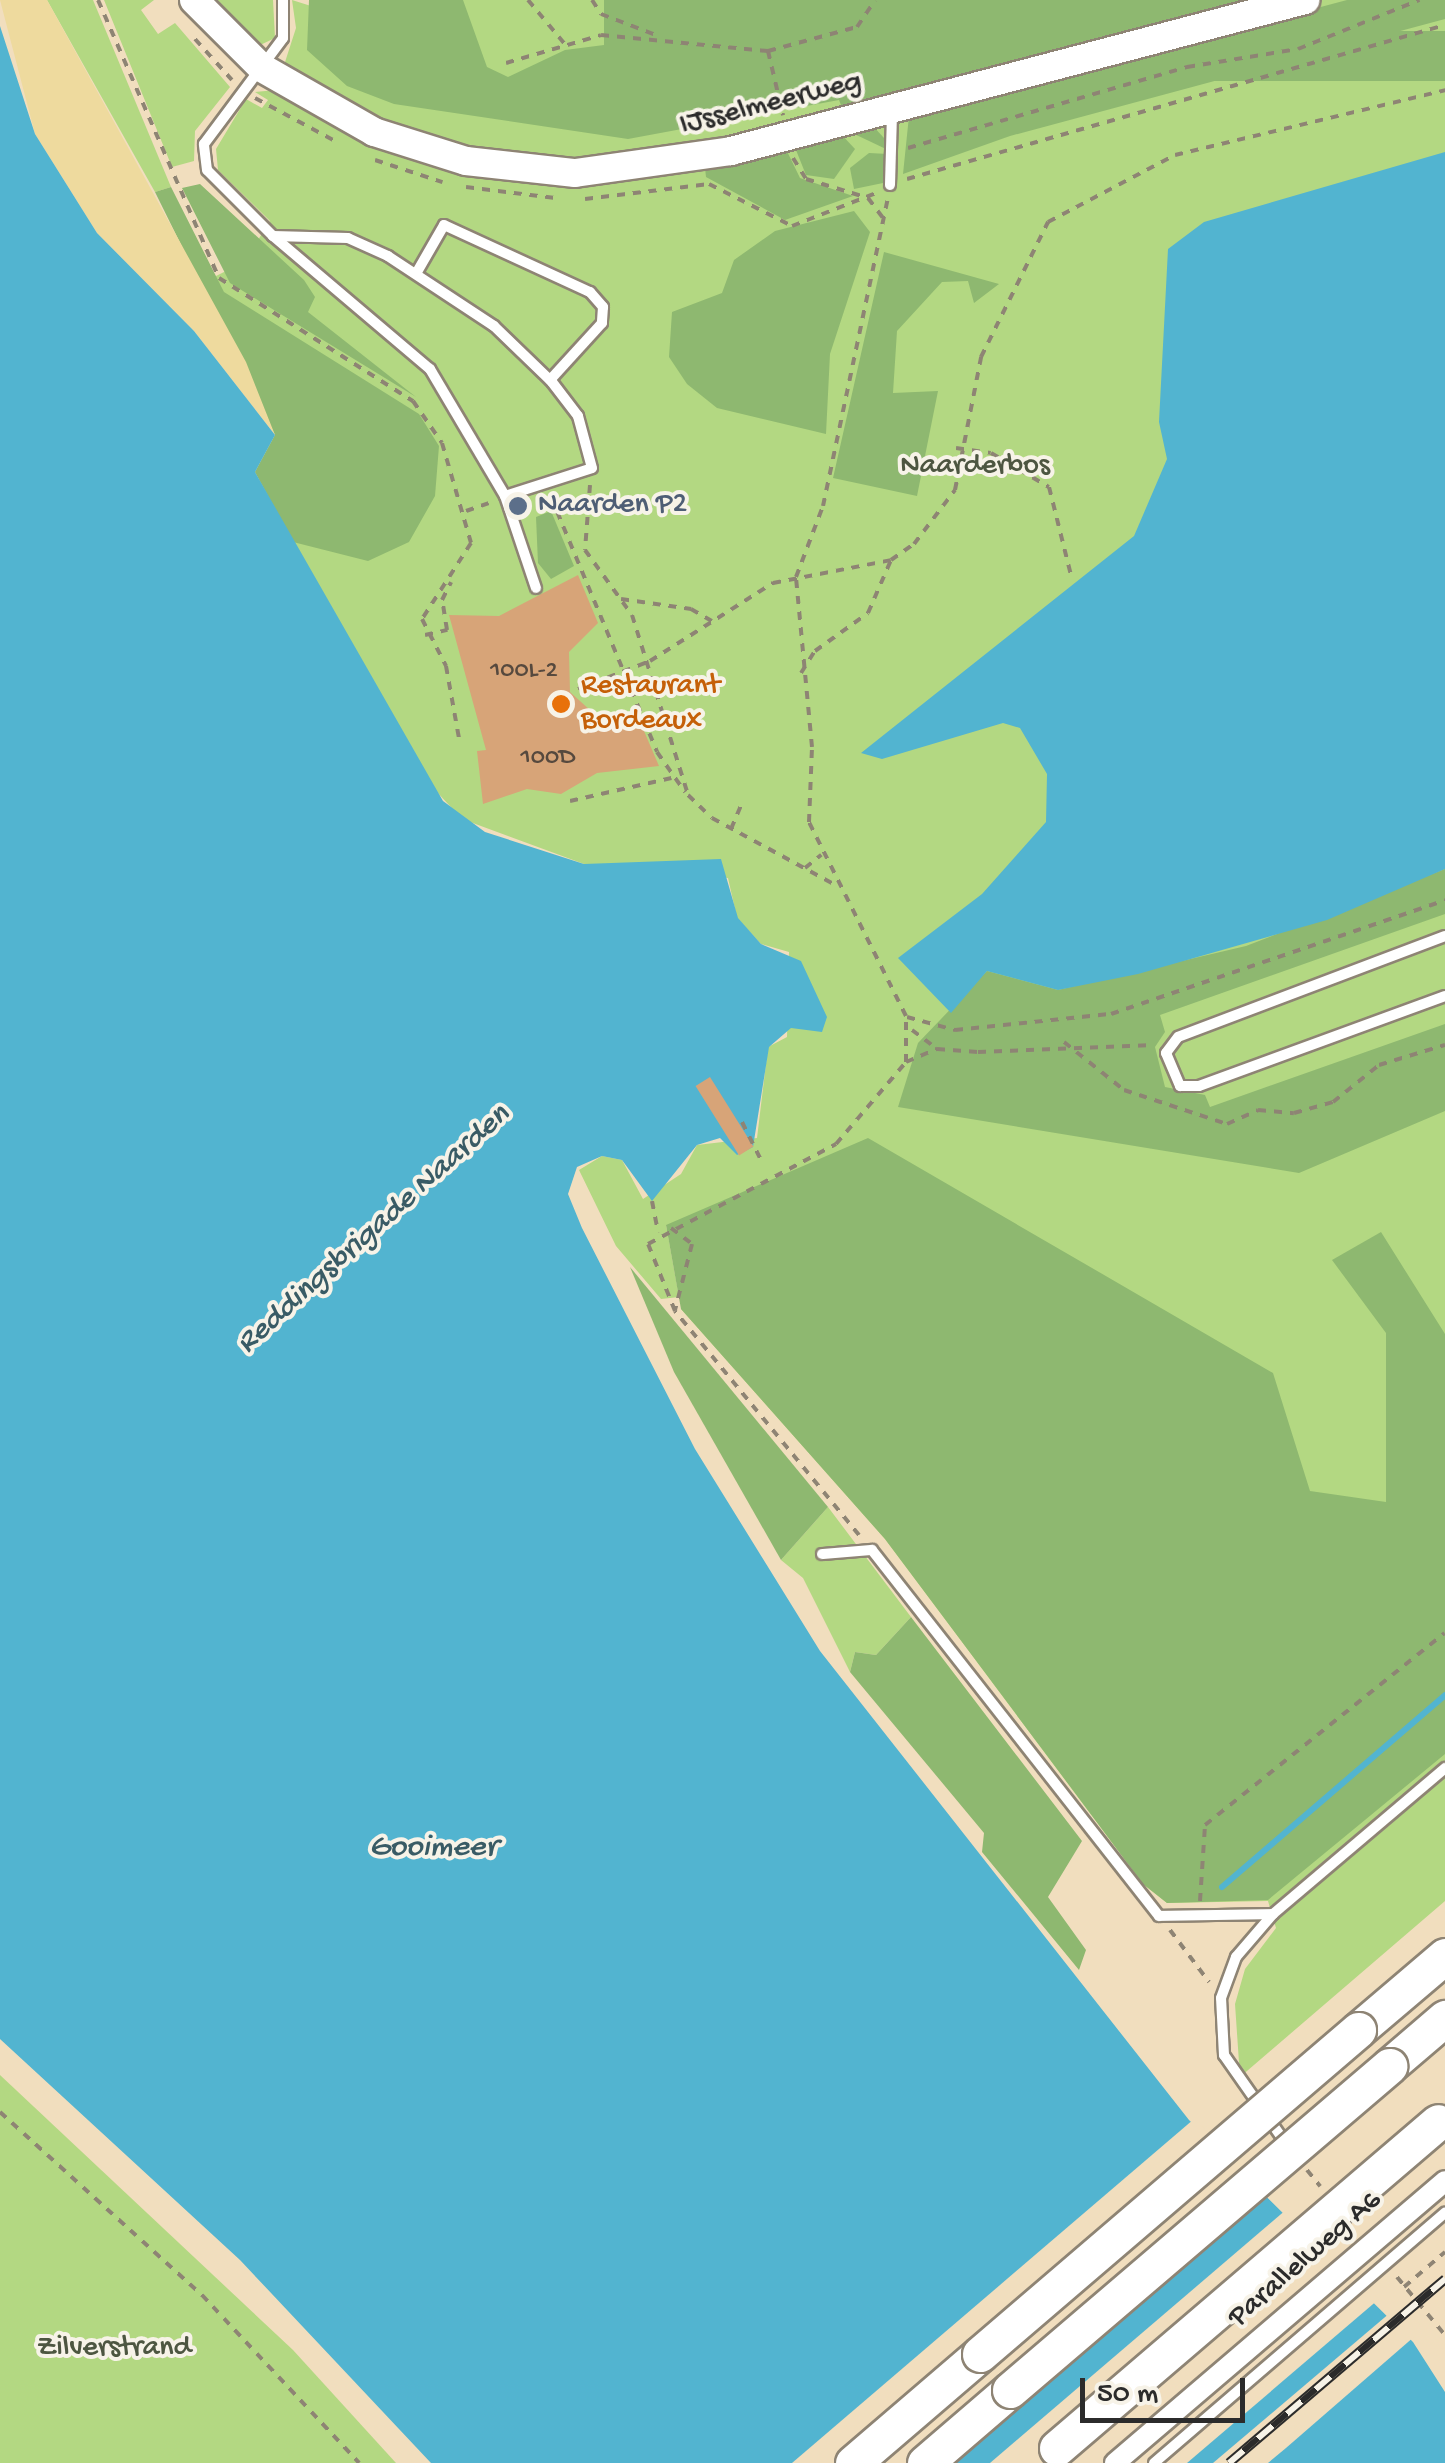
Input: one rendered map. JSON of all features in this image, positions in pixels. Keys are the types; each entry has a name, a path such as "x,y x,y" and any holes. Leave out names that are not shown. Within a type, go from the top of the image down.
{"highway":[{"path":"852,2463 1445,1956"},
{"path":"925,2463 1445,2018"},
{"path":"1040,2463 1442,2118"}],"main road":[{"name":"IJsselmeerweg","path":"194,0 262,68 374,132 507,168 640,169 786,135 1305,0"}],"street":[{"name":"Parallelweg A6","path":"1115,2463 1445,2181"}],"lane":[{"path":"283,0 288,28 262,68 206,132 204,157 216,182 273,236 430,369 506,496 536,588"},
{"path":"890,186 892,108"},
{"path":"416,272 444,225 590,292 603,307 602,323 550,380"},
{"path":"273,236 348,238 416,272 494,326 550,380 578,416 592,468 547,488 506,496"},
{"path":"1445,936 1178,1037 1166,1053 1180,1086 1199,1086 1445,996"},
{"path":"822,1554 872,1550 1159,1916 1273,1914"},
{"path":"1294,2155 1224,2054 1221,1998 1236,1957 1273,1914 1445,1768"},
{"path":"1154,2463 1445,2213"}],"path":[{"path":"98,0 219,278 414,401 442,443 466,512 470,548 442,600 447,630 425,635"},
{"path":"528,0 564,43"},
{"path":"592,0 601,14 663,38"},
{"path":"506,62 564,43 663,38 768,51 857,28 875,0"},
{"path":"906,1062 910,1029 906,1016 820,855 806,802 812,747 796,578 823,506 890,186 901,151 1187,67 1298,50 1418,0"},
{"path":"768,51 786,135 806,179 868,198 883,218"},
{"path":"802,673 815,651 868,613 890,560 942,514 955,490 956,448 1001,302 1048,222 1176,155 1445,90"},
{"path":"956,448 990,453 1049,487 1064,517 1072,578"},
{"path":"592,468 586,550 621,599 650,660 688,795"},
{"path":"547,488 671,778 732,829 836,886"},
{"path":"466,512 506,496"},
{"path":"578,689 650,660 796,578 890,560"},
{"path":"454,578 428,598 425,635 446,666 459,738"},
{"path":"621,599 691,609 712,622"},
{"path":"570,801 671,778"},
{"path":"732,829 741,806"},
{"path":"804,868 820,855"},
{"path":"906,1016 955,1030 1111,1014 1445,900"},
{"path":"910,1029 937,1049"},
{"path":"872,1550 674,1311 648,1244 658,1232 836,1144 906,1062 937,1049 1146,1040 1166,1053"},
{"path":"1064,1042 1124,1090 1227,1124 1258,1110 1294,1113 1333,1102 1379,1065 1445,1045"},
{"path":"742,1122 763,1164"},
{"path":"652,1201 658,1232"},
{"path":"671,1228 692,1244 674,1311"},
{"path":"1198,1916 1205,1825 1445,1633"},
{"path":"1159,1916 1221,1998"},
{"path":"0,2112 202,2295 359,2463"},
{"path":"1404,2286 1445,2252"}],"green space":[{"path":"47,0 93,0 171,187 155,192"},
{"path":"104,0 154,0 141,10 158,34 175,23 230,87 195,131 194,161 172,167"},
{"path":"210,0 273,0 275,38 256,47"},
{"name":"Naarderbos","path":"292,0 311,6 308,45 318,0 1445,0 1445,1901 1240,2077 1235,2004 1245,1969 1276,1928 1268,1901 1167,1903 1143,1884 885,1539 681,1309 694,1263 666,1225 679,1297 661,1299 616,1246 579,1170 602,1156 622,1160 643,1199 681,1174 697,1145 757,1138 768,1047 787,1037 789,952 761,944 737,918 728,878 584,864 462,819 423,777 255,472 275,435 204,282 244,262 270,221 218,170 216,149 246,99 262,108 268,100 255,92 276,90 296,28"},
{"path":"309,0 463,0 487,67 508,77 565,50 604,45 604,0 1266,0 843,110 839,100 628,139 394,104 347,86 307,50"},
{"path":"1347,0 1445,0 1445,19 1010,136 903,174 909,116"},
{"path":"1172,31 1445,31 1445,81 1172,81"},
{"path":"872,125 884,138 888,150 848,131"},
{"path":"840,133 855,149 834,179 806,175 792,140"},
{"path":"783,143 800,178 853,196 785,220 706,177 705,168"},
{"path":"869,153 888,154 883,183 854,189 850,168"},
{"path":"200,184 304,280 315,297 308,312 416,397 230,283 182,188"},
{"path":"171,187 224,292 419,414 439,446 435,496 409,542 368,561 293,542 255,472 275,435 155,192"},
{"path":"854,211 870,232 830,354 826,434 717,408 687,384 669,357 672,312 722,293 734,260 775,231"},
{"path":"884,252 999,284 974,303 968,281 942,282 897,331 893,393 938,391 917,496 833,478"},
{"path":"551,511 574,566 551,579 538,563 536,517"},
{"path":"1445,869 1445,914 1160,1015 1165,1032 1155,1047 1165,1087 1205,1095 1210,1107 1445,1024 1445,1111 1299,1173 898,1107 918,1043 987,971 1058,990 1246,946"},
{"path":"868,1138 1273,1373 1310,1491 1386,1502 1386,1333 1332,1260 1381,1232 1445,1334 1445,1754 1268,1900 1167,1903 1143,1884 885,1539 681,1309 666,1225"},
{"path":"630,1267 828,1507 781,1560 674,1372"},
{"path":"828,1507 911,1617 876,1655 855,1652 850,1672 803,1578 781,1560"},
{"path":"911,1617 1082,1841 1048,1897 1086,1950 1079,1970 982,1852 984,1833 850,1672 855,1652 876,1655"},
{"name":"Zilverstrand","path":"0,2075 293,2350 396,2463 0,2463"}],"sand":[{"path":"0,0 47,0 246,362 275,435 194,331 97,233 35,134"}],"water":[{"name":"Gooimeer","path":"0,26 35,134 97,233 194,331 275,435 255,472 443,801 485,832 584,864 721,859 738,918 761,944 801,961 827,1017 822,1032 791,1028 769,1047 753,1147 737,1155 720,1138 697,1145 652,1201 622,1160 602,1156 577,1167 568,1194 582,1228 695,1449 820,1651 1189,2120 1413,2342 1445,2392 1445,2463 431,2463 240,2260 0,2039"},
{"path":"1445,152 1445,869 1327,920 1138,974 1058,990 987,971 951,1013 898,958 982,894 1046,822 1047,774 1020,728 1003,723 882,759 861,753 1134,536 1167,459 1159,422 1168,249 1204,222"}],"pier":[{"path":"1194,2119 1269,2192 953,2463 792,2463"},
{"path":"1287,2209 1379,2299 1187,2463 990,2463"},
{"path":"1391,2312 1415,2336 1286,2448 1268,2463 1213,2463"}],"building":[{"path":"578,575 598,623 569,652 570,692 601,720 638,717 659,766 597,773 561,794 527,789 483,804 477,751 486,750 449,615 499,616"},
{"path":"710,1077 753,1147 739,1156 696,1086"}],"waterway":[{"path":"1222,1887 1445,1695"}],"railway":[{"path":"1229,2463 1445,2279"}],"place":[{"name":"Naarden P2","path":"518,506"},
{"name":"Restaurant Bordeaux","path":"561,704"}],"water label":[{"name":"Reddingsbrigade Naarden","path":"374,1230"}]}
